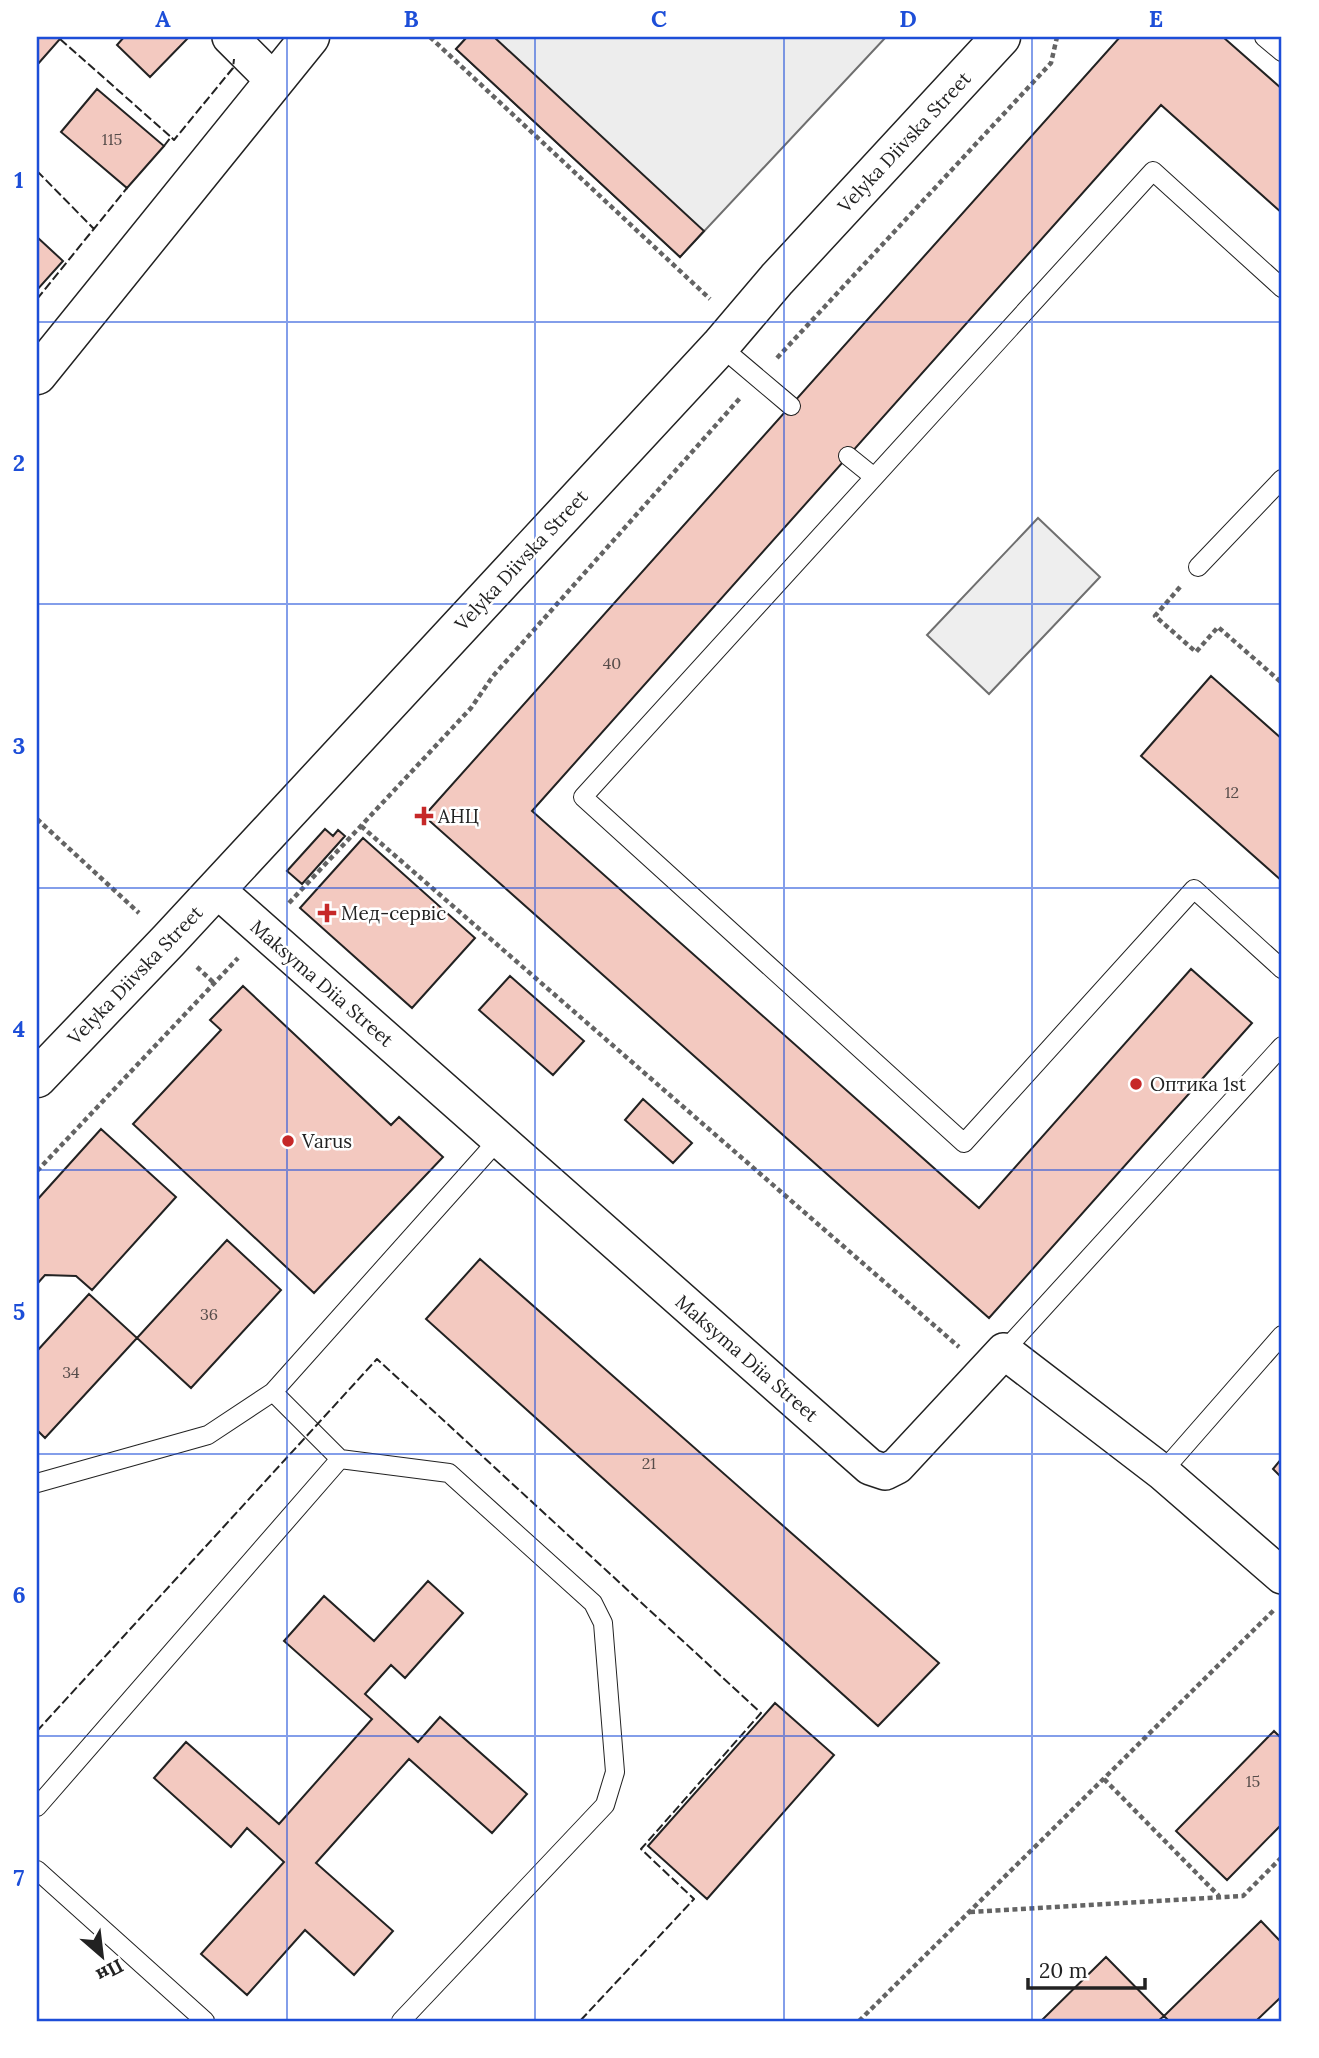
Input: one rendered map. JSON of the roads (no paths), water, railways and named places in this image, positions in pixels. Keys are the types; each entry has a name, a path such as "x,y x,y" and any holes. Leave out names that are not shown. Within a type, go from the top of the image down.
{"main road":[{"path":"37,375 310,37"},
{"name":"Velyka Diivska Street","path":"37,1078 169,940 1001,37"}],"street":[{"path":"230,37 274,81"},
{"name":"Maksyma Diia Street","path":"216,889 870,1467 885,1472 897,1466 996,1361"},
{"path":"996,1361 1162,1472 1282,1576"}],"lane":[{"path":"1265,37 1282,52"},
{"path":"1282,288 1153,172 583,797 964,1143 1194,889 1282,969"},
{"path":"729,335 758,378 791,406"},
{"path":"848,456 874,477"},
{"path":"1198,567 1282,479"},
{"path":"996,1361 1282,1046"},
{"path":"37,1483 208,1435 273,1392 499,1139"},
{"path":"1162,1472 1282,1335"},
{"path":"273,1392 340,1458 449,1473 593,1603 603,1623 615,1772 605,1805 401,2021"},
{"path":"37,1807 340,1458"},
{"path":"37,1870 205,2021"}],"place":[{"name":"АНЦ","path":"424,816"},
{"name":"Мед-сервіс","path":"327,913"},
{"name":"Оптика 1st","path":"1136,1084"},
{"name":"Varus","path":"288,1141"}]}
